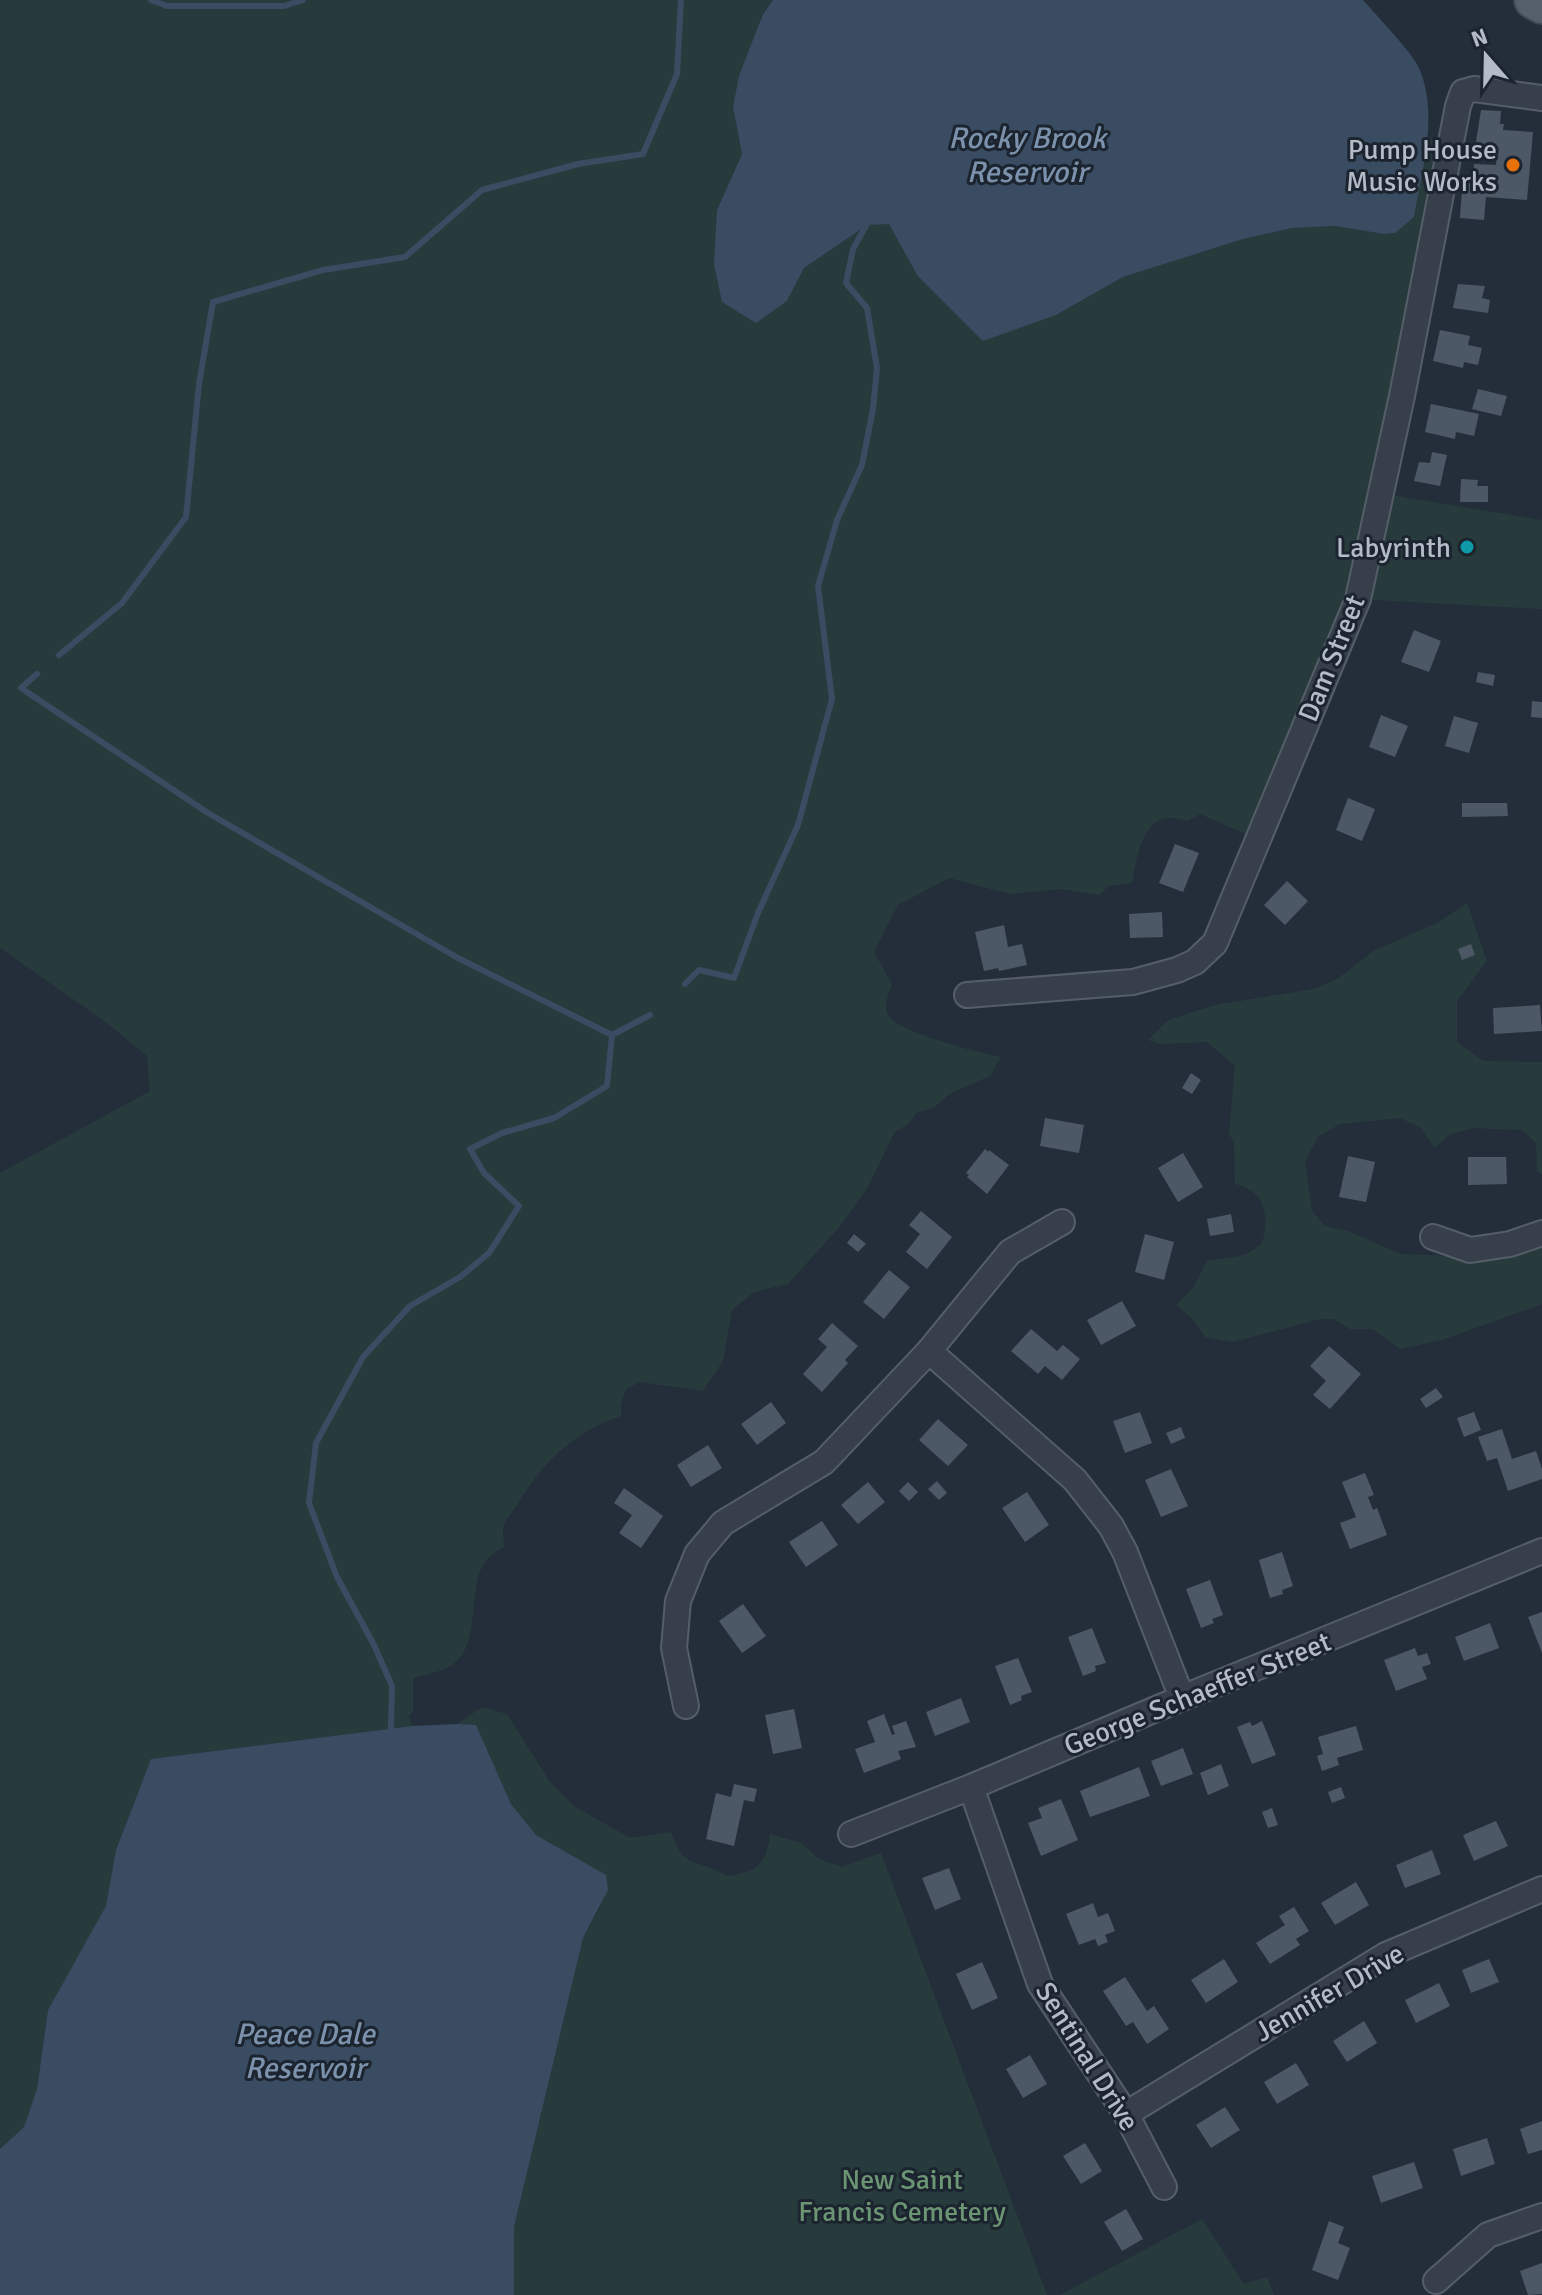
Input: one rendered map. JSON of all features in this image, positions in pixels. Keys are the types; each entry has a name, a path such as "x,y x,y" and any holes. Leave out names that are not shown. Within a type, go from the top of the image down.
{"main road":[{"path":"1533,0 1542,5"}],"street":[{"name":"Dam Street","path":"967,995 1133,982 1195,962 1215,943 1358,599 1463,92 1474,89 1542,98"},
{"path":"686,1706 674,1648 678,1601 697,1554 723,1523 824,1462 929,1351 1010,1252 1062,1222"},
{"path":"1433,1237 1470,1250 1510,1244 1542,1233"},
{"path":"929,1351 1075,1480 1093,1501 1125,1552 1182,1698"},
{"name":"George Schaeffer Street","path":"851,1834 1542,1551"},
{"name":"Sentinal Drive","path":"971,1787 1040,1984 1126,2114 1164,2187"},
{"name":"Jennifer Drive","path":"1126,2114 1386,1955 1542,1889"},
{"path":"1436,2281 1488,2235 1542,2216"}],"green space":[{"path":"0,0 773,0 762,14 733,107 742,154 717,210 787,301 804,268 867,224 889,224 917,275 1056,315 1123,277 1243,239 1292,228 1335,226 1384,234 1414,217 1428,136 1439,145 1379,493 1542,520 1542,609 1358,599 1253,837 1200,814 1188,821 1168,818 1152,826 1141,843 1132,883 1108,886 1100,895 1060,889 1010,894 949,878 898,905 874,952 892,984 886,1003 888,1015 895,1022 922,1035 1001,1057 990,1076 951,1093 933,1108 916,1113 909,1123 894,1133 868,1187 841,1225 788,1284 754,1292 732,1310 723,1361 703,1391 640,1382 626,1389 621,1416 589,1430 550,1461 505,1522 505,1546 489,1557 481,1568 471,1630 460,1657 445,1669 413,1678 413,1711 409,1716 412,1726 151,1759 116,1850 107,1906 48,2010 37,2089 24,2127 0,2149 0,1173 150,1091 147,1056 107,1023 0,948"},
{"path":"1467,903 1487,961 1457,1001 1457,1042 1483,1061 1542,1062 1542,1175 1537,1172 1536,1143 1522,1130 1473,1128 1450,1134 1435,1148 1420,1127 1400,1118 1340,1124 1318,1137 1305,1162 1312,1211 1325,1226 1348,1231 1401,1254 1479,1257 1542,1241 1542,1304 1442,1340 1400,1349 1373,1329 1350,1329 1333,1319 1320,1319 1233,1342 1205,1337 1193,1319 1176,1305 1193,1288 1207,1261 1245,1255 1262,1244 1265,1215 1254,1193 1235,1184 1234,1141 1229,1135 1235,1066 1207,1042 1160,1044 1148,1040 1168,1020 1215,1005 1314,989 1337,979 1375,950 1437,923"},
{"name":"New Saint Francis Cemetery","path":"482,1707 507,1714 550,1782 574,1806 630,1838 671,1832 676,1845 687,1858 727,1876 746,1872 758,1865 766,1853 770,1834 801,1843 819,1859 842,1867 881,1853 1047,2295 514,2295 514,2227 583,1938 601,1906 605,1875 536,1835 511,1804 476,1726 457,1724"},
{"path":"1202,2219 1244,2284 1267,2277 1274,2295 1060,2295"}],"water":[{"name":"Rocky Brook Reservoir","path":"773,0 1363,0 1409,53 1419,68 1425,86 1427,142 1414,217 1395,233 1335,226 1292,228 1243,239 1123,277 1056,315 983,341 917,275 889,224 867,225 804,268 787,301 756,323 722,302 714,264 717,210 742,154 733,107 739,76 763,14"},
{"name":"Peace Dale Reservoir","path":"476,1725 511,1804 536,1835 606,1875 608,1890 583,1938 514,2227 514,2295 0,2295 0,2149 24,2127 37,2089 48,2010 106,1906 116,1850 151,1759 412,1726"}],"building":[{"name":"Pump House Music Works","path":"1481,110 1501,111 1503,130 1533,132 1527,200 1486,197 1484,220 1460,218 1463,175 1473,176 1474,164 1496,165 1497,150 1475,148"},
{"path":"1458,284 1485,286 1482,298 1490,300 1488,313 1453,308"},
{"path":"1440,330 1470,336 1468,345 1482,348 1478,365 1464,362 1463,368 1433,361"},
{"path":"1478,389 1507,396 1501,416 1472,409"},
{"path":"1431,404 1479,414 1474,436 1456,432 1455,439 1425,432"},
{"path":"1432,452 1447,455 1440,486 1414,481 1419,462 1430,463"},
{"path":"1461,479 1478,480 1477,486 1488,486 1488,502 1460,502"},
{"path":"1414,630 1441,641 1429,672 1401,662"},
{"path":"1478,672 1495,675 1493,686 1476,682"},
{"path":"1532,701 1542,702 1542,718 1531,717"},
{"path":"1381,715 1408,726 1395,757 1369,747"},
{"path":"1454,716 1478,723 1469,753 1445,746"},
{"path":"1348,798 1375,809 1362,841 1336,830"},
{"path":"1462,803 1507,803 1508,816 1462,817"},
{"path":"1175,844 1199,853 1183,892 1159,883"},
{"path":"1287,881 1308,901 1285,925 1264,905"},
{"path":"1162,912 1163,937 1130,938 1129,914"},
{"path":"1004,925 1008,947 1022,944 1027,965 984,971 975,932"},
{"path":"1471,944 1475,955 1462,960 1458,949"},
{"path":"1540,1005 1542,1031 1494,1034 1493,1008"},
{"path":"1191,1073 1201,1080 1192,1094 1182,1088"},
{"path":"1045,1118 1084,1125 1079,1153 1040,1146"},
{"path":"985,1149 1009,1165 987,1194 966,1173"},
{"path":"1183,1153 1203,1187 1178,1202 1158,1168"},
{"path":"1348,1156 1375,1162 1366,1202 1339,1197"},
{"path":"1468,1157 1506,1157 1507,1184 1468,1185"},
{"path":"921,1211 952,1237 927,1269 906,1252 920,1234 909,1225"},
{"path":"1231,1214 1234,1232 1210,1236 1207,1219"},
{"path":"854,1234 866,1244 858,1252 847,1243"},
{"path":"1145,1234 1174,1242 1164,1280 1135,1272"},
{"path":"889,1270 910,1287 884,1319 863,1302"},
{"path":"1122,1301 1136,1326 1101,1345 1087,1320"},
{"path":"832,1323 858,1346 845,1360 848,1363 822,1392 803,1374 827,1347 818,1339"},
{"path":"1031,1329 1057,1351 1063,1345 1080,1359 1062,1380 1045,1366 1038,1374 1011,1351"},
{"path":"1329,1346 1361,1374 1330,1409 1313,1395 1326,1381 1310,1366"},
{"path":"1436,1388 1443,1397 1426,1408 1420,1399"},
{"path":"771,1402 786,1423 757,1445 741,1424"},
{"path":"1140,1412 1152,1443 1125,1453 1113,1421"},
{"path":"1474,1412 1481,1430 1464,1437 1457,1418"},
{"path":"938,1419 968,1445 948,1466 919,1440"},
{"path":"1181,1427 1185,1438 1171,1444 1166,1433"},
{"path":"1502,1429 1512,1459 1536,1451 1542,1479 1508,1491 1497,1458 1487,1461 1478,1437"},
{"path":"708,1445 722,1468 691,1487 677,1465"},
{"path":"1171,1469 1188,1506 1161,1517 1145,1480"},
{"path":"1365,1473 1374,1495 1368,1497 1373,1510 1377,1508 1387,1535 1350,1549 1340,1523 1356,1517 1342,1482"},
{"path":"937,1481 947,1493 939,1500 928,1489"},
{"path":"868,1482 885,1502 858,1524 841,1505"},
{"path":"908,1482 918,1492 909,1501 899,1491"},
{"path":"624,1488 663,1516 641,1548 619,1533 632,1515 614,1503"},
{"path":"1027,1492 1049,1525 1025,1542 1002,1508"},
{"path":"822,1521 838,1545 806,1567 789,1542"},
{"path":"1282,1552 1293,1586 1282,1590 1283,1594 1270,1598 1259,1560"},
{"path":"1210,1580 1223,1615 1201,1628 1186,1589"},
{"path":"743,1604 766,1636 742,1653 719,1621"},
{"path":"1542,1612 1542,1653 1528,1617"},
{"path":"1490,1623 1499,1648 1464,1661 1455,1637"},
{"path":"1092,1628 1106,1663 1095,1666 1096,1671 1083,1676 1068,1637"},
{"path":"1415,1648 1418,1656 1427,1653 1431,1664 1422,1667 1427,1679 1396,1691 1384,1660"},
{"path":"1018,1658 1032,1692 1010,1705 995,1666"},
{"path":"961,1698 970,1722 935,1736 926,1712"},
{"path":"794,1709 802,1748 773,1754 765,1715"},
{"path":"884,1714 892,1735 895,1734 892,1726 906,1721 916,1747 898,1751 901,1759 864,1773 855,1749 875,1742 867,1721"},
{"path":"1262,1721 1276,1755 1252,1764 1237,1727 1250,1722 1252,1726"},
{"path":"1356,1726 1363,1750 1337,1758 1339,1765 1322,1771 1317,1756 1323,1754 1318,1737"},
{"path":"1183,1748 1193,1774 1161,1786 1151,1761"},
{"path":"1221,1764 1229,1786 1208,1795 1200,1773"},
{"path":"1139,1767 1150,1796 1090,1817 1080,1791"},
{"path":"734,1784 757,1789 754,1802 744,1800 734,1846 706,1839 716,1793 731,1797"},
{"path":"1341,1787 1345,1798 1332,1803 1328,1792"},
{"path":"1061,1799 1078,1840 1041,1856 1028,1823 1042,1818 1038,1808"},
{"path":"1272,1808 1278,1825 1268,1828 1262,1812"},
{"path":"1496,1821 1508,1846 1474,1861 1463,1835"},
{"path":"1432,1850 1441,1874 1405,1888 1396,1865"},
{"path":"949,1868 961,1899 935,1910 922,1878"},
{"path":"1356,1882 1369,1905 1335,1925 1321,1903"},
{"path":"1093,1903 1098,1917 1108,1913 1115,1931 1105,1935 1108,1942 1098,1946 1095,1939 1079,1945 1066,1914"},
{"path":"1294,1907 1309,1931 1296,1939 1300,1945 1270,1964 1256,1943 1285,1925 1279,1916"},
{"path":"1224,1959 1238,1982 1206,2003 1191,1980"},
{"path":"1489,1959 1499,1982 1471,1993 1462,1970"},
{"path":"982,1962 998,1998 972,2010 956,1974"},
{"path":"1125,1977 1147,2011 1154,2006 1169,2029 1147,2044 1133,2022 1126,2026 1103,1991"},
{"path":"1439,1983 1450,2006 1416,2023 1405,2000"},
{"path":"1364,2021 1377,2043 1347,2062 1333,2041"},
{"path":"1030,2055 1047,2084 1023,2098 1006,2069"},
{"path":"1296,2063 1309,2085 1277,2104 1264,2082"},
{"path":"1225,2107 1240,2130 1211,2148 1196,2125"},
{"path":"1542,2121 1542,2150 1528,2154 1520,2129"},
{"path":"1487,2138 1495,2164 1461,2176 1453,2149"},
{"path":"1085,2143 1102,2171 1081,2184 1063,2156"},
{"path":"1414,2162 1423,2188 1381,2203 1372,2176"},
{"path":"1126,2209 1143,2239 1122,2251 1104,2222"},
{"path":"1329,2221 1344,2227 1338,2243 1350,2248 1338,2280 1312,2270"},
{"path":"1542,2263 1542,2294 1528,2295 1520,2271"}],"waterway":[{"path":"151,0 167,6 284,6 303,0"},
{"path":"59,655 122,603 186,517 199,384 213,302 323,270 405,257 482,190 578,164 643,154 677,74 681,0"},
{"path":"685,984 699,970 734,978 758,913 798,825 832,699 818,586 837,520 862,465 873,409 877,368 867,308 846,283 853,249 867,224"},
{"path":"37,674 21,688 208,813 458,958 612,1035"},
{"path":"391,1728 392,1686 337,1577 309,1503 316,1443 363,1357 410,1306 460,1277 489,1253 519,1206 484,1173 470,1149 502,1133 554,1118 607,1086 612,1035 650,1015"}],"place":[{"name":"Pump House Music Works","path":"1513,165"},
{"name":"Labyrinth","path":"1467,547"}]}
